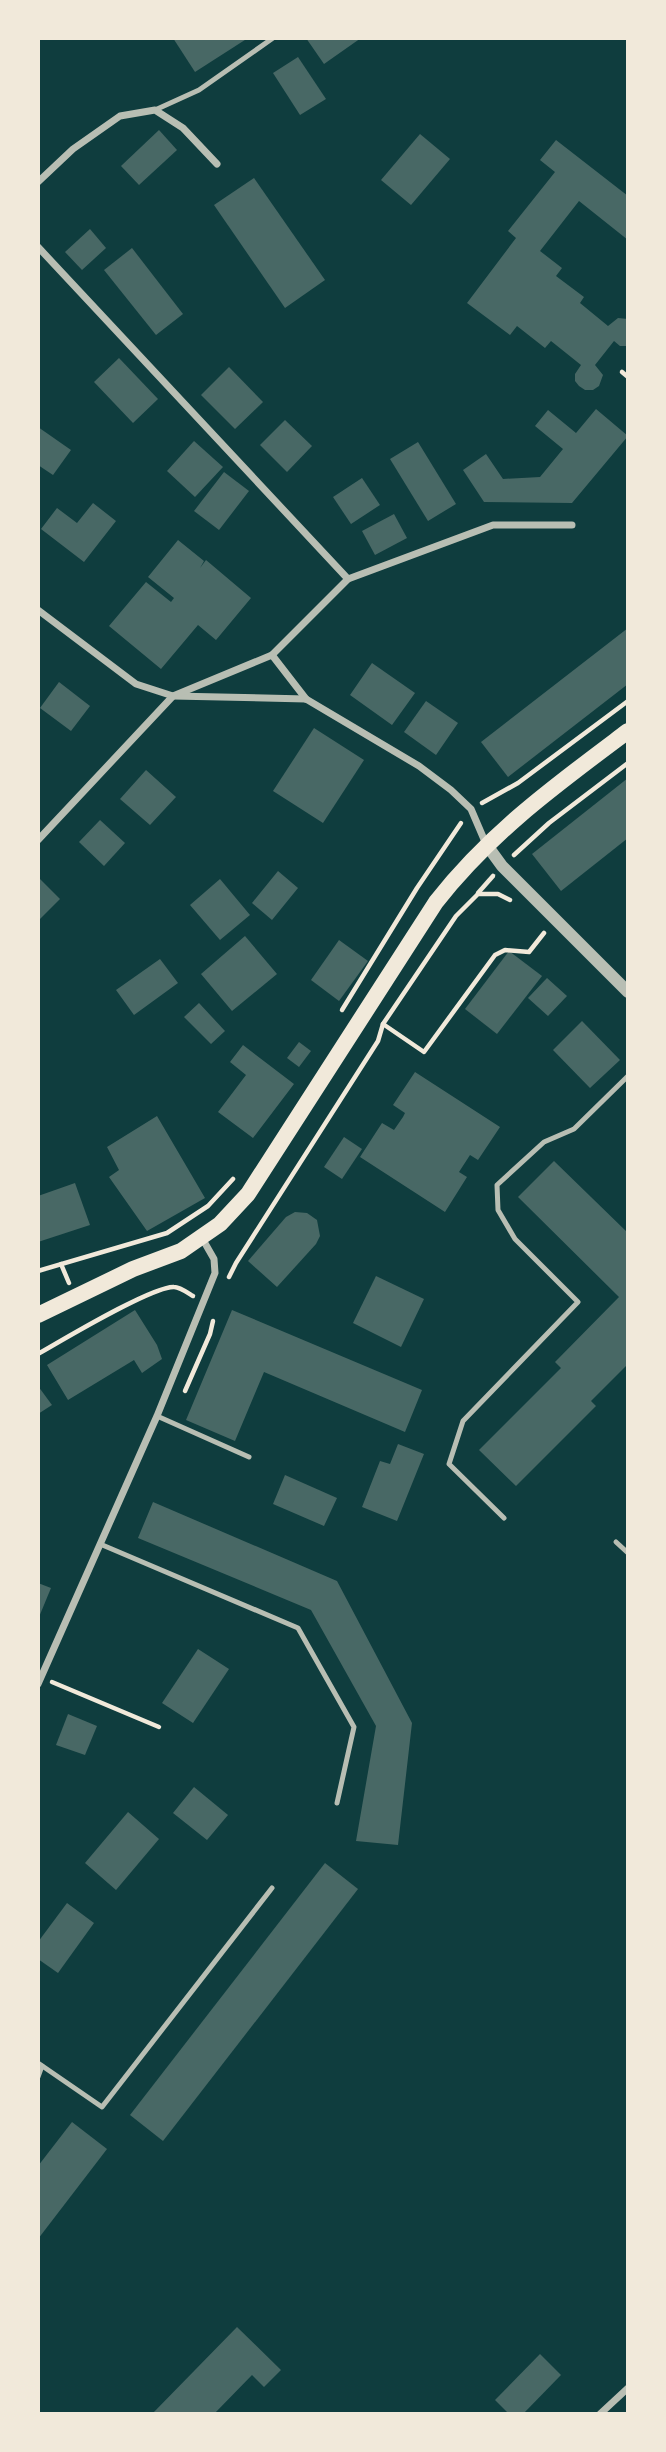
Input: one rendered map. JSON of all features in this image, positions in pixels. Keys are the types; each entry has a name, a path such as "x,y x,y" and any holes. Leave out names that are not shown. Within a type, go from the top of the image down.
{"main road":[{"path":"38,1315 132,1269 181,1251 220,1224 248,1194 436,902 461,871 486,844 532,803 628,731"}],"street":[{"path":"38,182 74,149 120,116 155,110 183,128 217,164"},
{"path":"38,247 348,579"},
{"path":"38,840 173,696 272,655 348,579 493,525 572,525"},
{"path":"38,610 136,684 173,696 306,699"},
{"path":"272,655 306,699 419,766 451,790 471,809 486,844 502,866 628,992"},
{"path":"40,1681 157,1416 215,1273 215,1258 202,1237"},
{"path":"600,2413 628,2388"}],"lane":[{"path":"155,110 199,90 273,38"},
{"path":"504,1518 449,1464 463,1421 578,1302 515,1240 498,1210 497,1185 544,1142 574,1129 628,1076"},
{"path":"157,1416 249,1457"},
{"path":"616,1542 628,1553"},
{"path":"100,1545 298,1628 354,1727 337,1803"},
{"path":"38,2077 40,2064 102,2107 272,1888"}],"path":[{"path":"622,372 628,377"},
{"path":"339,1015 417,888 471,809 518,783 628,701"},
{"path":"226,1285 236,1263 378,1041 383,1024 456,916 502,866 549,823 628,763"},
{"path":"478,894 498,894 511,900 519,909"},
{"path":"383,1024 424,1052 495,955 505,950 529,952 545,933 536,925"},
{"path":"38,1271 167,1233 208,1206 236,1176"},
{"path":"38,1354 88,1325 161,1289 175,1287 216,1307 210,1334 172,1423"},
{"path":"40,1681 159,1727"}],"building":[{"path":"173,38 248,38 195,72"},
{"path":"306,38 361,38 324,64"},
{"path":"298,57 326,99 300,115 273,73"},
{"path":"159,130 177,150 139,185 121,166"},
{"path":"420,134 450,159 411,205 381,180"},
{"path":"556,140 628,196 628,240 579,201 540,251 562,268 556,276 584,297 580,303 608,326 618,318 628,319 628,346 620,346 614,341 595,365 603,375 599,386 593,390 585,390 579,386 575,381 575,374 581,365 551,341 545,348 517,326 510,335 467,303 516,238 508,231 555,172 540,160"},
{"path":"254,178 325,280 285,308 214,205"},
{"path":"90,229 106,248 82,270 65,252"},
{"path":"132,248 183,314 156,335 104,270"},
{"path":"119,358 158,399 133,423 94,382"},
{"path":"229,367 263,402 235,429 201,395"},
{"path":"596,409 628,436 572,503 484,502 463,470 486,454 503,479 540,477 563,449 535,426 548,410 576,433"},
{"path":"285,420 312,446 287,472 260,445"},
{"path":"38,427 71,450 53,475 38,465"},
{"path":"194,441 223,467 195,497 167,471"},
{"path":"418,442 456,504 428,521 390,459"},
{"path":"224,472 249,491 219,530 194,511"},
{"path":"362,478 380,505 351,524 333,497"},
{"path":"93,503 116,521 84,562 41,529 57,508 77,523"},
{"path":"394,514 407,538 375,555 362,531"},
{"path":"178,540 204,561 200,568 206,560 251,598 216,640 198,625 161,669 109,626 146,582 171,602 174,598 148,577"},
{"path":"628,628 628,684 508,777 481,742"},
{"path":"372,663 415,693 392,725 350,695"},
{"path":"59,682 90,706 71,731 40,708"},
{"path":"426,701 458,723 436,755 404,732"},
{"path":"314,728 364,760 323,823 273,791"},
{"path":"146,770 176,797 150,825 120,799"},
{"path":"628,778 628,838 561,891 532,854"},
{"path":"100,820 125,843 104,866 79,842"},
{"path":"278,871 298,888 272,920 252,903"},
{"path":"220,879 250,915 220,940 190,905"},
{"path":"38,880 60,899 38,921"},
{"path":"245,936 277,974 232,1011 201,974"},
{"path":"339,940 368,961 339,1001 311,980"},
{"path":"509,951 542,976 497,1034 465,1009"},
{"path":"160,959 178,983 134,1015 116,990"},
{"path":"547,978 567,996 548,1016 528,998"},
{"path":"199,1003 225,1031 211,1044 184,1017"},
{"path":"582,1021 620,1060 590,1088 553,1050"},
{"path":"299,1042 311,1051 299,1067 287,1058"},
{"path":"243,1045 294,1084 253,1138 218,1112 246,1075 230,1062"},
{"path":"415,1072 500,1127 478,1160 470,1155 459,1172 467,1177 445,1212 360,1157 382,1123 394,1130 403,1117 405,1113 393,1105"},
{"path":"157,1116 205,1198 147,1231 109,1177 119,1170 107,1147"},
{"path":"344,1137 362,1149 342,1179 324,1167"},
{"path":"554,1161 628,1233 628,1364 591,1401 596,1406 516,1486 479,1450 561,1368 555,1362 619,1297 518,1197"},
{"path":"75,1183 90,1225 38,1242 38,1196"},
{"path":"295,1212 307,1213 317,1220 320,1236 277,1287 248,1261 286,1217"},
{"path":"376,1276 424,1299 401,1347 353,1323"},
{"path":"135,1310 157,1345 162,1359 142,1373 134,1360 68,1400 47,1365"},
{"path":"232,1310 422,1390 405,1432 264,1372 235,1441 186,1420"},
{"path":"38,1386 52,1405 38,1414"},
{"path":"398,1444 424,1454 397,1521 362,1507 380,1461 390,1464"},
{"path":"285,1475 337,1498 324,1526 273,1504"},
{"path":"153,1502 337,1581 412,1723 398,1845 356,1841 376,1726 311,1610 138,1538"},
{"path":"38,1583 51,1588 39,1617 38,1617"},
{"path":"198,1649 229,1669 193,1723 162,1703"},
{"path":"68,1714 97,1726 85,1755 56,1745"},
{"path":"194,1787 228,1815 207,1840 173,1813"},
{"path":"128,1812 159,1839 116,1890 85,1863"},
{"path":"325,1863 358,1889 163,2141 130,2115"},
{"path":"67,1903 94,1923 58,1973 38,1959 38,1942"},
{"path":"72,2122 107,2149 38,2239 38,2166"},
{"path":"237,2327 281,2370 264,2387 252,2375 214,2414 152,2414"},
{"path":"540,2354 561,2375 523,2414 509,2414 495,2400"}]}
